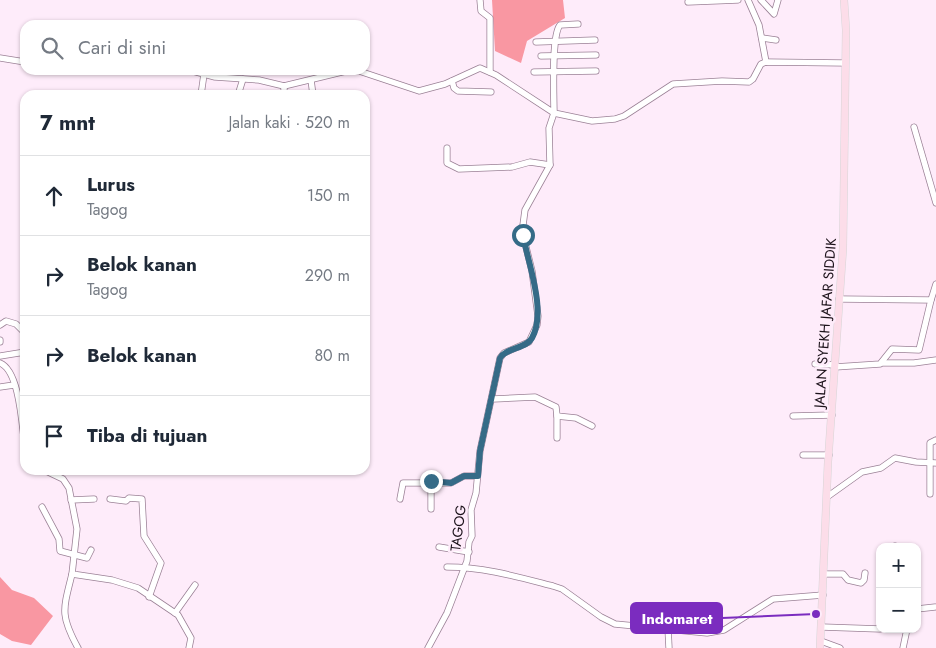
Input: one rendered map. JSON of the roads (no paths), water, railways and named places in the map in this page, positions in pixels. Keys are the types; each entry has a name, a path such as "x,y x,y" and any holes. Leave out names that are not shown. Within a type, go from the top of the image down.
{"main road":[{"name":"JALAN SYEKH JAFAR SIDDIK","path":"821,644 829,455 843,248 844,0"}],"street":[{"path":"480,0 481,11 490,18 490,72"},
{"path":"688,2 738,0"},
{"path":"748,0 762,38 766,62"},
{"path":"761,0 774,14 778,0"},
{"path":"447,148 448,165 459,169 512,167 530,162 550,165 549,128 554,113 555,41 560,25 578,24"},
{"path":"762,38 776,40"},
{"path":"536,42 595,40"},
{"path":"541,56 596,55"},
{"path":"0,58 20,61"},
{"path":"370,75 419,91 434,89 475,68 483,68 554,113 592,121 615,120 673,84 722,80 749,82 753,80 761,64 766,62 845,63"},
{"path":"534,72 596,71"},
{"path":"202,90 204,75"},
{"path":"212,75 284,86 330,75"},
{"path":"240,90 243,79"},
{"path":"311,80 312,90"},
{"path":"452,81 454,88 458,91 491,92"},
{"path":"914,127 936,204"},
{"name":"TAGOG","path":"428,648 448,612 469,552 472,536 471,510 478,476 480,451 502,356 528,342 538,320 532,271 522,230 526,210 550,165"},
{"path":"882,363 892,349 919,350 936,284"},
{"path":"839,299 932,302"},
{"path":"0,325 6,321 15,323 20,328"},
{"path":"0,356 20,353"},
{"path":"814,364 835,366 914,363 936,360"},
{"path":"0,363 8,368 18,398 20,412"},
{"path":"0,387 14,385"},
{"path":"493,398 540,398 556,407 557,438"},
{"path":"793,416 832,415"},
{"path":"557,416 576,418 592,426"},
{"path":"930,494 933,463 930,443 936,440"},
{"path":"803,455 829,455"},
{"path":"827,497 862,472 881,468 894,458 933,463"},
{"path":"58,476 68,486 77,529 72,574 64,618 66,626 78,648"},
{"path":"400,498 403,483 431,481 451,483 464,476 478,476"},
{"path":"431,481 431,509"},
{"path":"110,499 126,501 129,498 142,499 144,536 161,564 149,597"},
{"path":"71,500 94,499"},
{"path":"42,507 59,539 60,551 87,557 91,550"},
{"path":"439,547 469,552"},
{"path":"447,568 465,567 490,570 562,589 601,617 615,624 668,628 698,633 718,632 772,599 823,595"},
{"path":"824,574 843,574 848,580 861,583 864,580 865,573"},
{"path":"72,574 129,584 175,613 191,636 192,642 189,648"},
{"path":"175,613 195,585"},
{"path":"921,609 935,607"},
{"path":"822,627 876,629"},
{"path":"668,628 669,648"},
{"path":"903,648 906,633"},
{"path":"821,644 840,648"}],"place":[{"name":"Indomaret","path":"816,614"}]}
